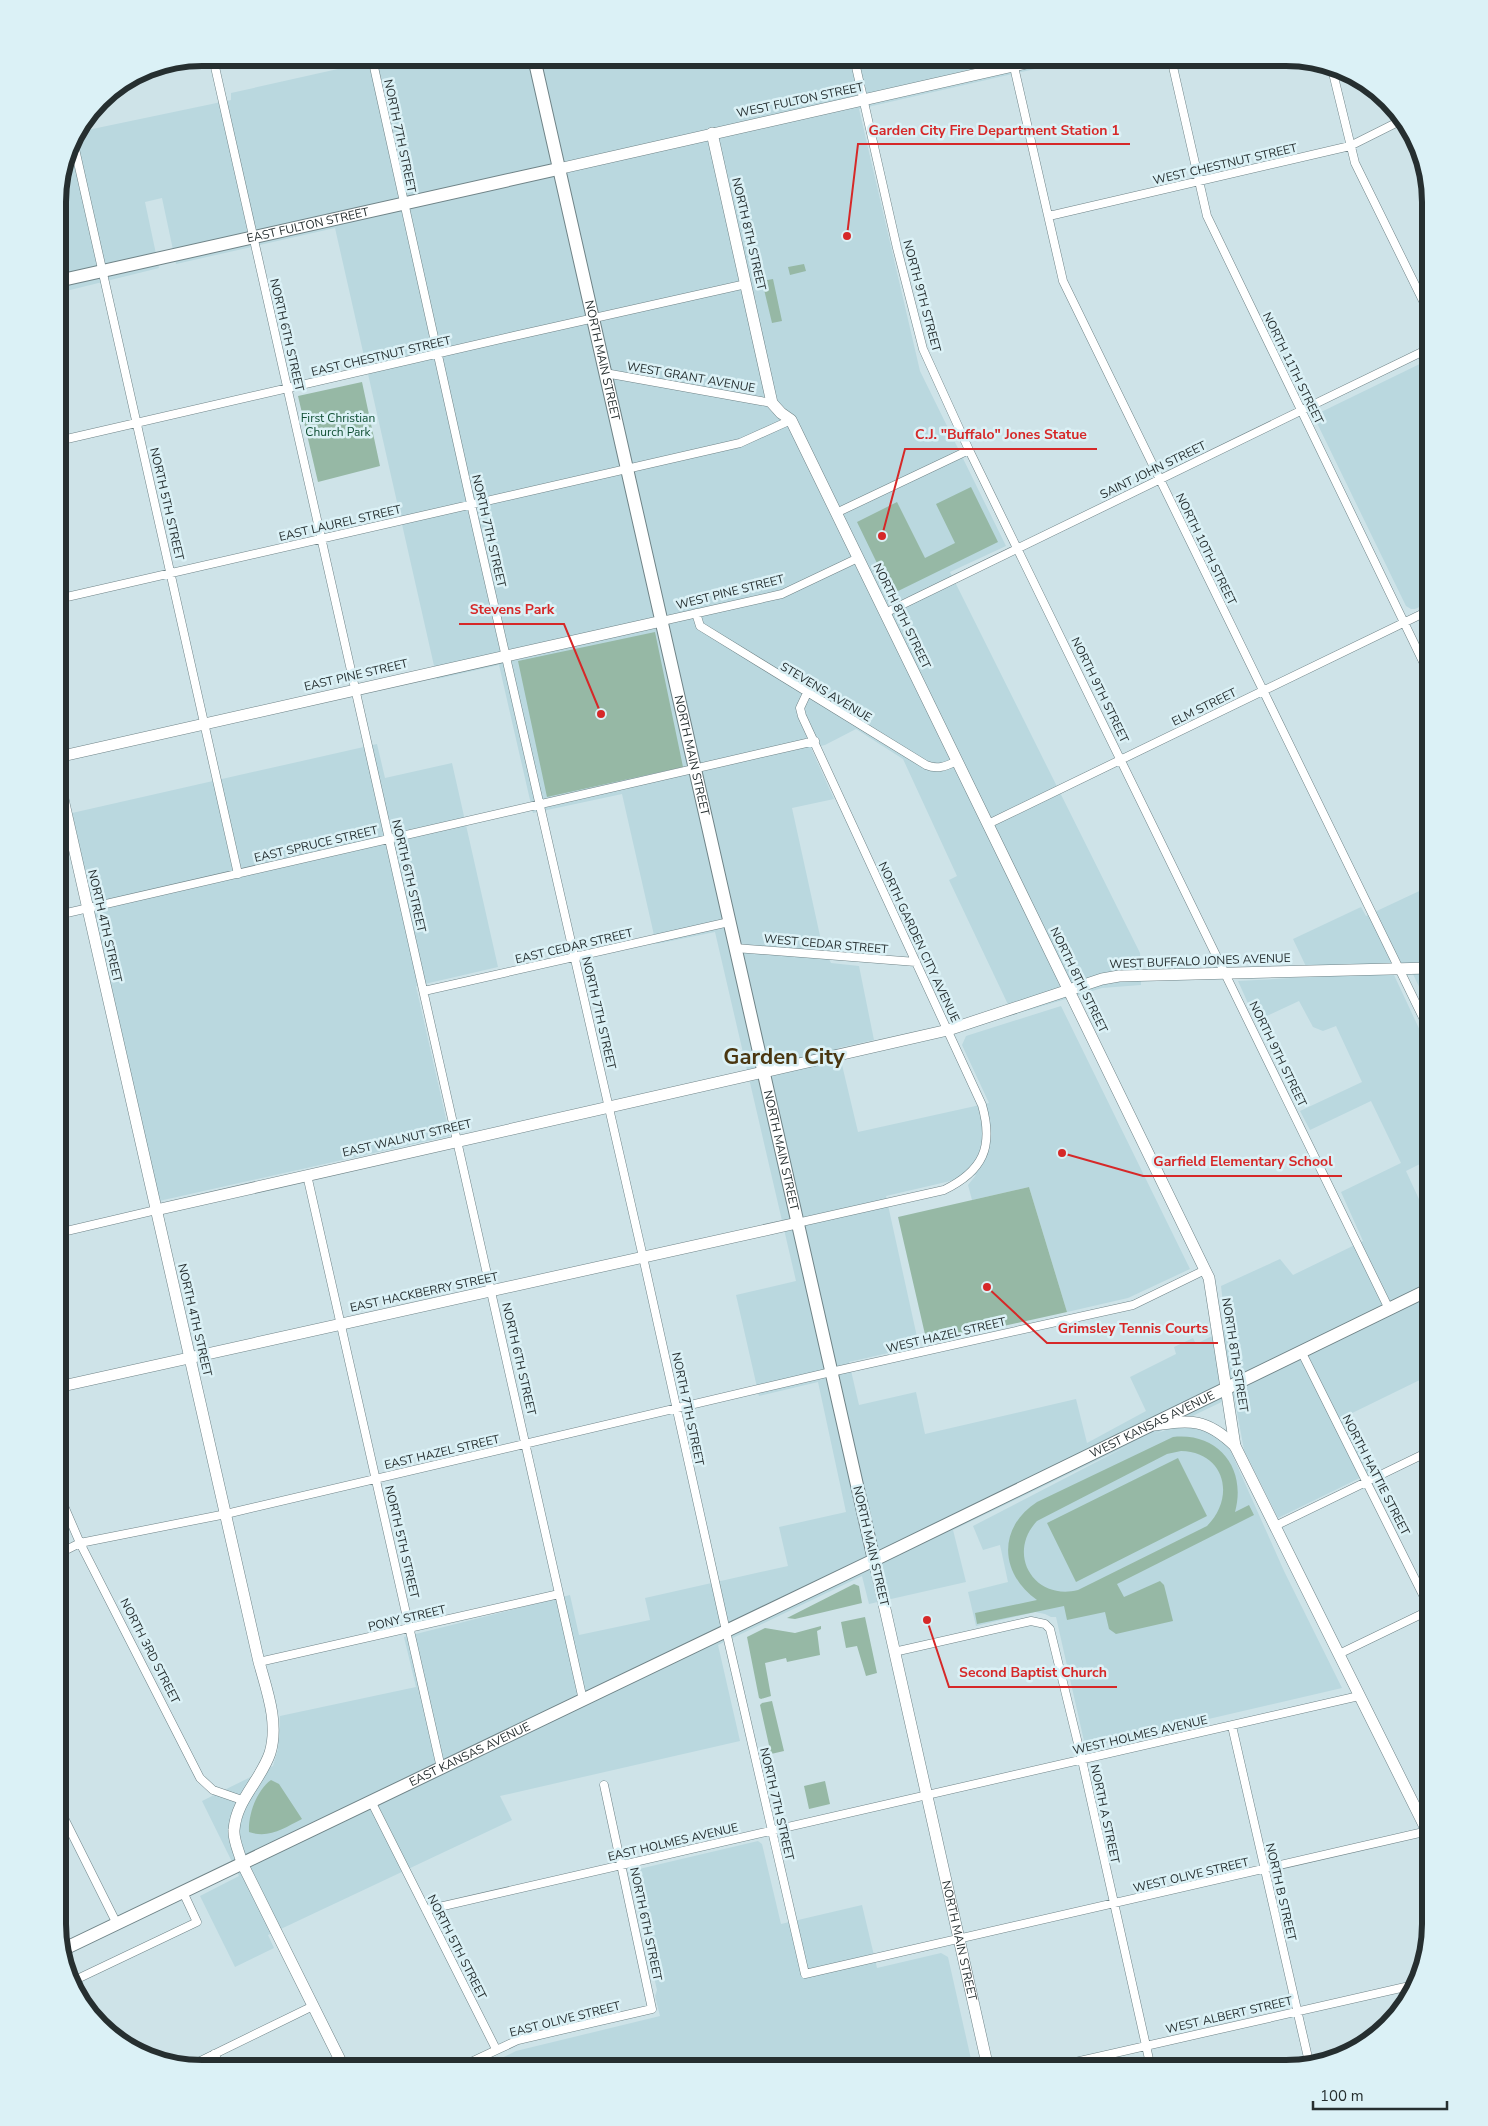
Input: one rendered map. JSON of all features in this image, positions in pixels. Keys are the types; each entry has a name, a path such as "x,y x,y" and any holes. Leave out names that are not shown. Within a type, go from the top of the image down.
{"main road":[{"name":"NORTH MAIN STREET","path":"536,67 874,1560"},
{"name":"EAST FULTON STREET","path":"67,279 558,169"},
{"name":"WEST KANSAS AVENUE","path":"874,1560 1422,1293"},
{"name":"EAST KANSAS AVENUE","path":"68,1947 874,1560"}],"street":[{"name":"NORTH 6TH STREET","path":"215,67 583,1700"},
{"name":"NORTH 7TH STREET","path":"374,67 437,354 805,1974 959,1939"},
{"name":"NORTH 9TH STREET","path":"856,67 897,248 923,349 969,450 1389,1309"},
{"name":"WEST FULTON STREET","path":"558,169 863,100 993,67"},
{"name":"NORTH 10TH STREET","path":"1014,67 1063,281 1422,1016"},
{"name":"NORTH 11TH STREET","path":"1173,67 1207,216 1422,659"},
{"path":"1333,74 1355,164 1422,299"},
{"name":"WEST CHESTNUT STREET","path":"1049,216 1350,146 1396,123"},
{"name":"NORTH 8TH STREET","path":"712,133 772,403 780,413 791,420 1067,990 1209,1278 1235,1446 1422,1820"},
{"name":"NORTH 5TH STREET","path":"76,153 238,874"},
{"path":"592,319 746,284"},
{"name":"EAST CHESTNUT STREET","path":"67,439 592,319"},
{"name":"SAINT JOHN STREET","path":"885,613 1017,547 1422,352"},
{"name":"WEST GRANT AVENUE","path":"605,373 772,403"},
{"name":"EAST LAUREL STREET","path":"67,597 740,443 791,420"},
{"path":"836,514 969,450"},
{"name":"WEST PINE STREET","path":"662,620 782,594 858,558"},
{"name":"STEVENS AVENUE","path":"696,613 700,626 926,765 942,768 957,761"},
{"name":"ELM STREET","path":"988,824 1422,614"},
{"name":"EAST PINE STREET","path":"67,755 662,620"},
{"name":"NORTH GARDEN CITY AVENUE","path":"797,1223 944,1190 958,1183 971,1172 979,1161 988,1138 987,1122 982,1105 801,712 801,704 807,693"},
{"name":"EAST SPRUCE STREET","path":"67,913 814,741"},
{"name":"NORTH 4TH STREET","path":"67,817 259,1662 272,1710 273,1732 270,1754 242,1800 234,1830 242,1863"},
{"name":"EAST CEDAR STREET","path":"424,991 729,922"},
{"name":"WEST CEDAR STREET","path":"736,948 916,962"},
{"name":"WEST BUFFALO JONES AVENUE","path":"762,1071 948,1030 1067,990 1119,976 1422,968"},
{"name":"EAST WALNUT STREET","path":"66,1230 762,1071"},
{"name":"NORTH 5TH STREET","path":"306,1175 410,1628 440,1768"},
{"name":"EAST HACKBERRY STREET","path":"66,1385 797,1223"},
{"name":"WEST HAZEL STREET","path":"831,1372 1133,1305 1205,1270"},
{"name":"NORTH HATTIE STREET","path":"1301,1351 1422,1594"},
{"name":"EAST HAZEL STREET","path":"66,1550 80,1543 226,1514 831,1372"},
{"path":"1147,1426 1184,1421 1206,1424 1222,1433 1235,1446"},
{"path":"1275,1526 1422,1455"},
{"name":"NORTH 3RD STREET","path":"66,1511 80,1543 200,1778 213,1790 242,1800"},
{"name":"NORTH MAIN STREET","path":"874,1560 986,2060"},
{"name":"PONY STREET","path":"259,1662 559,1594"},
{"path":"1339,1654 1422,1614"},
{"name":"NORTH A STREET","path":"894,1652 1031,1621 1045,1624 1053,1635 1149,2060"},
{"name":"WEST HOLMES AVENUE","path":"926,1796 1359,1696"},
{"name":"NORTH B STREET","path":"1232,1726 1308,2058"},
{"name":"NORTH 6TH STREET","path":"604,1785 652,2010"},
{"name":"EAST HOLMES AVENUE","path":"426,1910 926,1796"},
{"name":"NORTH 5TH STREET","path":"372,1801 496,2049"},
{"path":"67,1824 117,1924"},
{"name":"WEST OLIVE STREET","path":"959,1939 1422,1836"},
{"path":"242,1863 339,2059"},
{"path":"78,1979 198,1922 183,1892"},
{"name":"WEST ALBERT STREET","path":"1085,2060 1406,1987"},
{"path":"204,2059 312,2006"},
{"name":"EAST OLIVE STREET","path":"475,2059 518,2040 652,2010"},
{"path":"214,2054 217,2059"}],"shaded area":[{"path":"347,67 1043,67 859,109 920,371 1006,546 950,572 1140,953 1141,985 1102,988 1013,1015 949,880 957,876 903,759 856,729 825,745 811,748 834,799 792,808 822,945 831,963 859,966 874,1040 838,1048 858,1132 989,1103 962,1045 966,1036 1061,1006 1190,1269 1128,1298 1067,1312 1029,1187 972,1200 968,1185 976,1175 886,1196 919,1346 849,1362 859,1405 916,1392 925,1434 1076,1399 1087,1443 1146,1411 1130,1377 1176,1354 1174,1347 1193,1338 1196,1344 1226,1329 1221,1286 1280,1259 1293,1275 1363,1241 1341,1192 1401,1163 1371,1101 1310,1130 1300,1111 1362,1082 1336,1026 1323,1031 1313,1027 1299,1001 1256,1021 1238,981 1311,977 1293,939 1361,907 1366,916 1422,890 1422,993 1413,974 1394,975 1422,1035 1422,1163 1406,1171 1422,1206 1422,1379 1342,1418 1370,1473 1278,1518 1244,1450 1234,1396 1155,1434 1174,1427 1199,1426 1227,1443 1284,1571 1342,1688 1088,1747 1084,1741 1056,1617 1035,1612 976,1626 968,1592 1008,1582 1000,1545 983,1550 973,1526 1131,1444 953,1530 966,1582 869,1604 862,1576 718,1645 740,1741 500,1796 512,1820 268,1935 274,1948 235,1967 200,1896 239,1876 202,1801 273,1766 278,1749 280,1716 416,1687 404,1637 570,1595 579,1635 650,1620 645,1598 788,1566 779,1527 846,1512 818,1382 759,1396 736,1295 796,1281 715,932 656,944 622,794 533,813 499,665 437,679 335,228 176,264 162,198 145,202 159,268 67,291 67,184 77,150 86,130 231,100 231,93"},
{"path":"1422,363 1422,606 1415,609 1406,606 1316,421 1319,413"},
{"path":"377,744 385,778 452,763 498,967 416,986 450,1136 159,1201 72,813"},
{"path":"758,1841 762,1844 781,1924 862,1905 877,1968 941,1953 948,1957 971,2060 499,2059 516,2051 660,2016 655,1996 657,1990 631,1876 639,1869"}],"green space":[{"path":"804,264 806,271 790,275 788,267"},
{"path":"773,279 782,321 772,323 762,281"},
{"name":"First Christian Church Park","path":"362,382 380,466 318,482 298,396"},
{"path":"971,487 998,542 892,594 857,522 897,502 925,558 955,543 936,504"},
{"path":"655,632 683,767 547,797 518,661"},
{"path":"1029,1187 1067,1312 927,1343 898,1217"},
{"path":"1173,1437 1189,1437 1203,1440 1216,1447 1225,1456 1233,1468 1237,1481 1238,1496 1235,1512 1249,1505 1254,1515 1117,1584 1124,1597 1160,1581 1164,1585 1173,1621 1116,1634 1109,1629 1105,1612 1067,1620 1064,1606 977,1624 975,1613 1037,1600 1016,1577 1010,1564 1008,1551 1015,1525 1024,1513 1037,1502","holes":["1181,1451 1196,1453 1208,1459 1216,1468 1221,1478 1223,1490 1216,1514 1207,1526 1078,1590 1062,1592 1049,1589 1038,1582 1029,1572 1025,1560 1024,1547 1028,1534 1037,1521 1167,1454"]},
{"path":"1178,1458 1207,1516 1076,1582 1047,1523"},
{"path":"854,1584 859,1586 862,1603 795,1619 787,1618"},
{"path":"865,1617 877,1673 866,1676 857,1646 846,1648 841,1622"},
{"path":"821,1626 821,1629 817,1631 820,1655 787,1662 786,1658 765,1663 771,1696 759,1698 747,1637 765,1628 795,1633"},
{"path":"772,1701 784,1751 771,1754 760,1705"},
{"path":"271,1780 279,1784 302,1819 283,1829 270,1833 256,1834 249,1832 254,1803 266,1784"},
{"path":"825,1781 830,1804 809,1809 804,1786"}],"place":[{"name":"Garden City Fire Department Station 1","path":"847,236"},
{"name":"C.J. \"Buffalo\" Jones Statue","path":"882,536"},
{"name":"Stevens Park","path":"601,714"},
{"name":"Garfield Elementary School","path":"1062,1153"},
{"name":"Grimsley Tennis Courts","path":"987,1287"},
{"name":"Second Baptist Church","path":"927,1620"}],"district":[{"name":"Garden City","path":"784,1057"}]}
